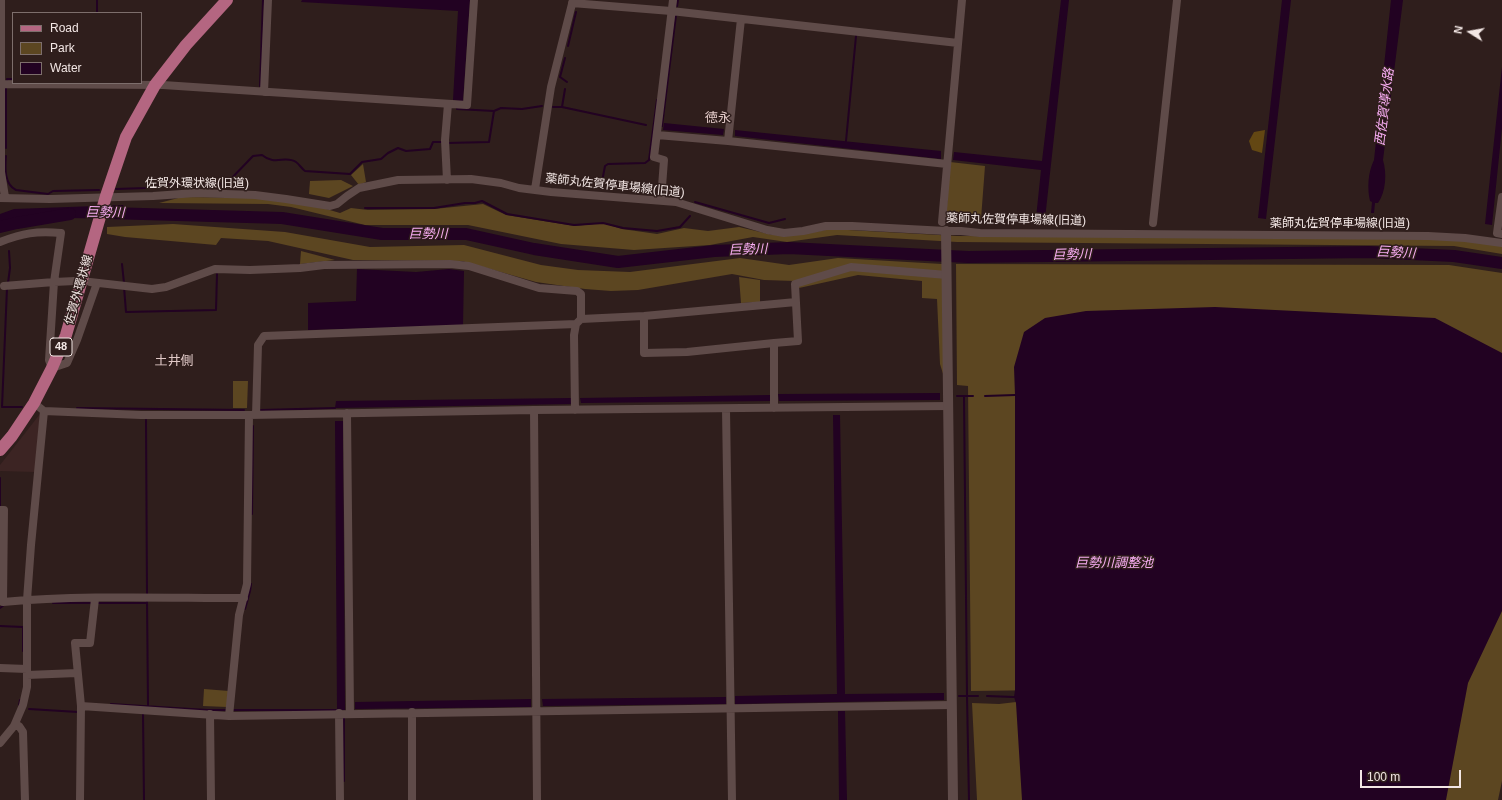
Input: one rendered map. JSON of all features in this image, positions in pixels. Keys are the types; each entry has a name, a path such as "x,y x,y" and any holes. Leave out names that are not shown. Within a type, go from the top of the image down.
{"main road":[{"name":"48","path":"106,196 126,137 155,85 186,45 227,0"},
{"name":"佐賀外環状線","path":"0,450 12,436 34,403 52,368 66,335 106,196"}],"street":[{"path":"2,0 5,84 1,172 2,197"},
{"path":"264,92 268,0"},
{"path":"5,84 155,85 467,105 474,0"},
{"path":"661,200 664,160 654,158 673,0"},
{"path":"953,800 947,275 944,227 948,150 962,0"},
{"path":"1153,223 1177,0"},
{"path":"535,189 551,87 572,2 671,11 958,43"},
{"path":"729,136 741,19"},
{"path":"447,180 445,143 454,104"},
{"path":"657,135 729,136 947,164"},
{"name":"佐賀外環状線(旧道)","path":"2,197 50,199 106,196 153,196 196,193 255,195 286,198 330,206 337,204 359,188 398,180 471,179 501,183 519,188 535,189"},
{"name":"薬師丸佐賀停車場線(旧道)","path":"535,189 584,195 661,200 694,207 766,230 784,233 804,232 826,226 944,227 961,231 988,233 1428,236 1465,238 1502,243"},
{"path":"1502,197 1496,233 1502,234"},
{"path":"0,242 21,234 42,232 60,233 54,282 48,360 52,368 67,364 78,340 93,282 152,289 166,287 215,269 250,270 324,265 450,264 469,266 539,288 578,291 581,294 579,322 574,335 575,404"},
{"path":"644,316 644,353 687,352 798,341 795,284 851,267 947,275"},
{"path":"7,286 75,281"},
{"path":"229,712 239,615 247,584 253,415 258,345 264,336 579,322 796,302"},
{"path":"774,343 774,408"},
{"path":"34,403 44,411 141,415 253,415 534,410 575,404 726,409 949,406"},
{"path":"726,409 732,800"},
{"path":"534,410 537,800"},
{"path":"0,743 14,726 27,687 27,603 44,411"},
{"path":"342,413 350,708"},
{"path":"2,510 4,602 94,602 147,598 244,598"},
{"path":"80,800 81,703 75,643 90,643 94,602"},
{"path":"0,668 27,672 77,673"},
{"path":"81,703 206,714 229,712 339,713 350,708 412,712 536,705 730,703 842,706 952,705"},
{"path":"412,712 412,800"},
{"path":"339,713 340,800"},
{"path":"206,714 211,800"},
{"path":"14,726 19,726 23,732 25,800"}],"shaded area":[{"path":"1265,130 1262,153 1252,150 1249,141 1254,132"},
{"path":"40,414 35,472 0,471 0,465"}],"green space":[{"path":"950,162 985,166 981,219 946,218"},
{"path":"363,164 366,182 359,185 351,175"},
{"path":"341,180 353,186 329,198 309,194 310,181"},
{"path":"182,197 265,198 316,206 340,213 351,208 368,210 434,209 483,204 506,215 575,226 603,223 622,229 657,234 684,228 708,231 739,227 773,235 804,234 830,229 957,236 1417,238 1466,240 1502,246 1502,254 1454,246 957,242 837,235 787,242 753,237 710,245 634,250 561,244 468,225 365,225 291,207 268,204 159,203"},
{"path":"173,224 285,232 370,247 464,245 541,265 578,270 630,272 740,258 789,265 838,258 942,264 944,377 940,364 937,299 922,298 922,281 858,275 799,288 795,281 764,280 732,274 638,290 611,291 536,282 462,261 353,260 268,241 221,238 216,245 107,234 107,227"},
{"path":"301,251 335,260 300,264"},
{"name":"巨勢川調整池","path":"956,264 1449,265 1502,273 1502,781 1498,800 977,800 972,703 999,704 1016,702 1049,690 971,691 968,386 957,385"},
{"path":"739,277 760,280 760,302 741,303"},
{"path":"233,381 248,381 247,408 233,408"},
{"path":"204,689 229,691 227,707 203,706"}],"water":[{"path":"302,0 470,0 463,102 453,100 458,11 301,2"},
{"path":"1061,0 1069,0 1045,219 1036,218 1041,170 953,160 954,152 1042,161"},
{"path":"1282,0 1291,0 1266,219 1258,218"},
{"name":"西佐賀導水路","path":"1391,0 1403,0 1383,160 1385,171 1384,188 1381,199 1378,203 1375,203 1374,213 1371,213 1372,202 1370,201 1368,185 1370,170 1374,160"},
{"path":"1502,67 1502,128 1492,225 1485,224"},
{"path":"664,123 724,129 723,135 663,130"},
{"path":"735,130 941,151 941,159 735,136"},
{"path":"123,205 125,208 123,219 33,216 19,217 0,223 0,214 14,209"},
{"path":"357,269 416,272 449,269 464,271 463,326 308,330 308,303 356,301"},
{"name":"巨勢川調整池","path":"1215,307 1435,318 1502,353 1502,611 1468,683 1446,800 1022,800 1016,703 1014,697 1014,367 1024,332 1045,318 1086,311"},
{"path":"940,393 940,400 779,401 778,394"},
{"path":"770,395 770,401 581,403 580,398"},
{"path":"571,398 571,404 335,408 336,401"},
{"path":"833,415 840,415 845,694 944,693 944,700 735,704 735,696 837,694"},
{"path":"335,421 343,421 345,710 337,710"},
{"path":"726,697 726,704 543,706 542,699"},
{"path":"531,699 531,707 355,709 355,702"},
{"path":"838,711 845,711 847,800 839,800"}],"waterway":[{"path":"97,0 97,12"},
{"path":"260,86 263,0"},
{"path":"677,6 678,0"},
{"path":"568,46 576,12"},
{"path":"662,126 676,15"},
{"path":"846,141 856,36"},
{"path":"565,58 560,77 567,82"},
{"path":"7,82 7,79 12,79"},
{"path":"6,87 6,148"},
{"path":"562,107 565,89"},
{"path":"601,187 605,166 608,164 645,163 649,160 657,100"},
{"path":"447,143 489,142 494,111 501,108 522,109 542,106"},
{"path":"457,107 457,109 494,111"},
{"path":"553,107 562,107 646,125"},
{"path":"116,189 146,188 164,183 184,186 226,184 253,156 262,155 271,160 292,160 305,171 350,174 362,162 381,159 388,153 398,148 406,151 430,149 433,142 443,142"},
{"path":"6,156 7,180 16,190 48,194 53,191 99,190"},
{"path":"365,208 434,208 482,201 507,214 574,225 603,223 623,228 657,231 680,227 690,216"},
{"path":"695,202 769,223 785,219"},
{"name":"巨勢川","path":"108,213 282,218 382,234 466,234 534,249 618,262 714,251 789,248 968,257 1369,252 1454,256 1502,263"},
{"name":"巨勢川","path":"0,227 70,214"},
{"path":"8,283 10,268 9,251"},
{"path":"122,264 124,283"},
{"path":"124,287 126,312 216,310 217,274"},
{"path":"7,288 2,407 22,407"},
{"path":"985,396 1015,395"},
{"path":"957,396 964,396 969,800"},
{"path":"964,396 973,396"},
{"path":"77,408 244,410"},
{"path":"261,410 335,408"},
{"path":"146,420 147,595"},
{"path":"252,514 253,426"},
{"path":"0,478 0,508"},
{"path":"245,609 251,584"},
{"path":"147,599 148,706"},
{"path":"53,603 92,603"},
{"path":"97,603 147,603"},
{"path":"0,608 4,605"},
{"path":"0,626 23,627 23,651"},
{"path":"959,696 978,696"},
{"path":"987,696 1014,697"},
{"path":"19,705 20,700"},
{"path":"111,704 207,710"},
{"path":"29,709 78,712 78,710"},
{"path":"234,710 338,709"},
{"path":"207,713 207,710 227,710"},
{"path":"143,713 144,800"},
{"path":"344,717 344,781"}],"district":[{"name":"徳永","path":"718,118"},
{"name":"土井側","path":"174,361"}]}
